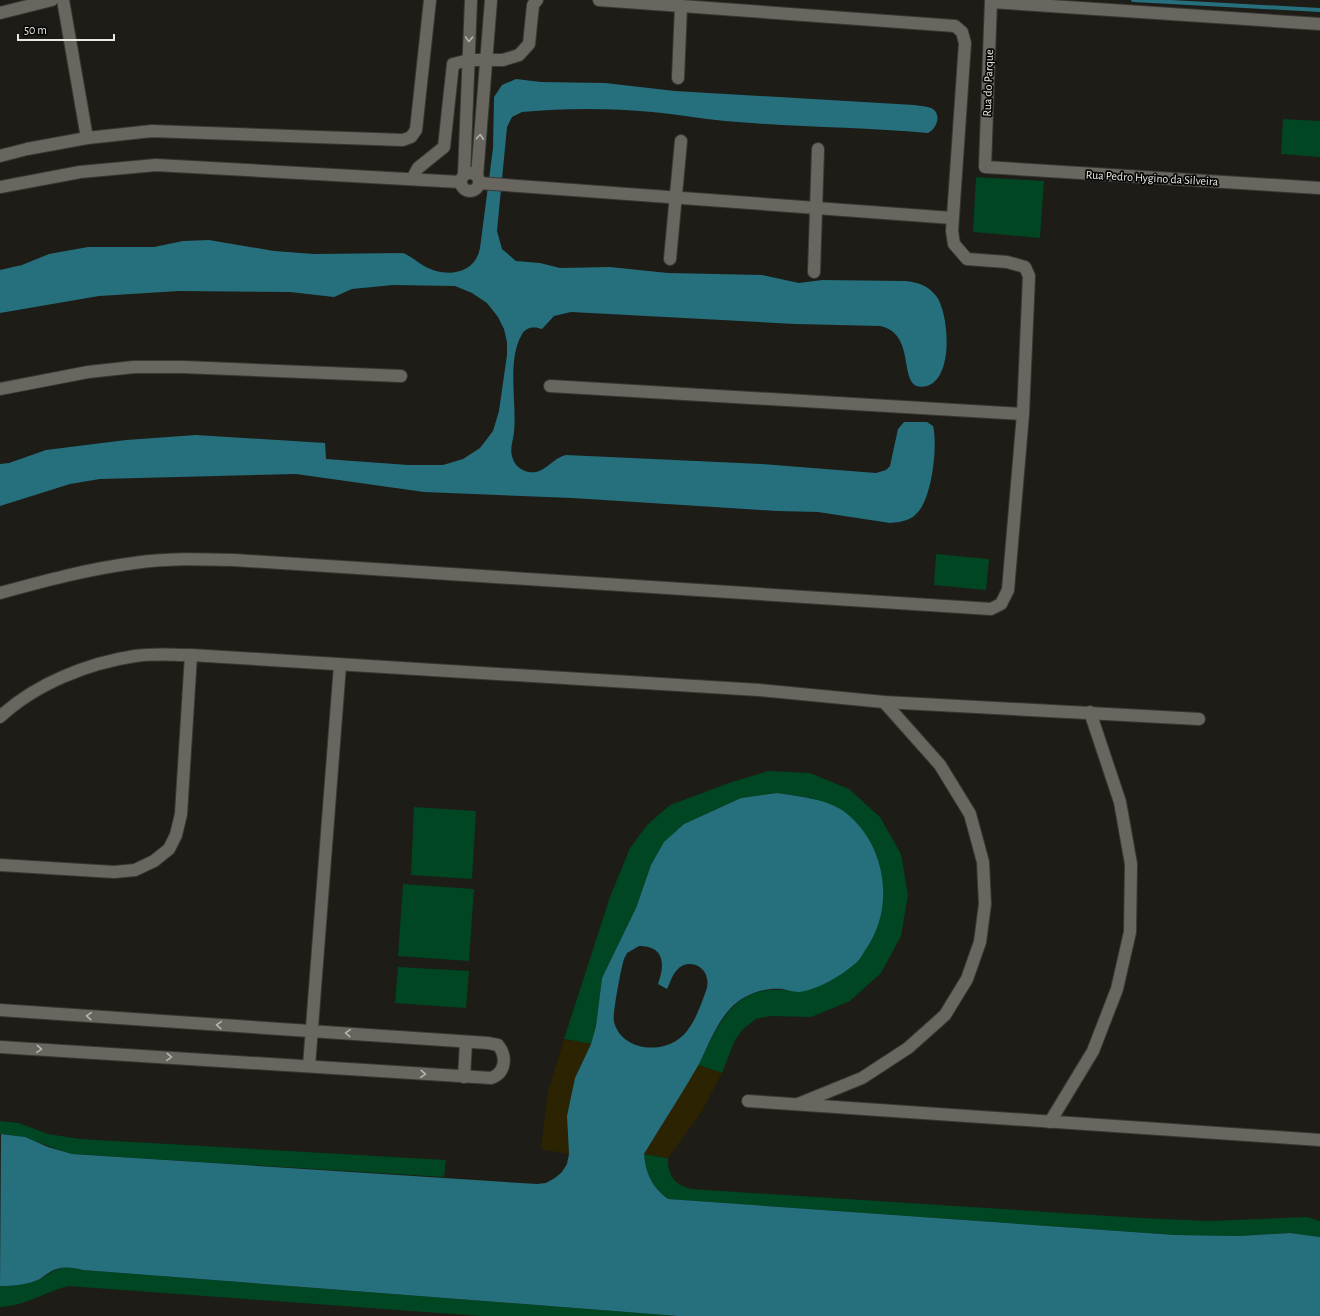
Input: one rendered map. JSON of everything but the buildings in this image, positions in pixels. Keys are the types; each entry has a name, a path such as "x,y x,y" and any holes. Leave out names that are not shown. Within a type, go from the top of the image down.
{"street":[{"path":"0,13 52,0"},
{"path":"63,0 87,138"},
{"path":"0,156 27,149 87,138 152,131 403,140 411,137 416,130 430,0"},
{"path":"470,0 462,178 462,188 468,191 474,190 480,181 486,61 491,0"},
{"path":"412,179 418,168 444,147 452,67 457,63 468,60 503,60 519,55 529,44 533,5 537,0"},
{"path":"0,593 68,575 134,562 234,560 991,609 1001,604 1008,590 1023,414 1029,276 1025,266 1007,262 967,259 954,244 952,218 965,43 962,32 955,26 599,0"},
{"path":"991,1 1320,24"},
{"name":"Rua do Parque","path":"984,166 991,1"},
{"path":"678,78 681,6"},
{"path":"670,259 681,141"},
{"path":"814,272 818,149"},
{"path":"0,187 80,172 156,165 412,179 462,178 472,173 480,181 506,185 952,218"},
{"name":"Rua Pedro Hygino da Silveira","path":"984,166 1320,188"},
{"path":"0,389 88,372 134,367 182,367 401,376"},
{"path":"550,386 1023,414"},
{"path":"0,717 52,682 83,667 136,655 191,655 759,690 884,702 1200,719"},
{"path":"0,865 114,872 135,870 154,861 169,849 176,835 181,814 191,655"},
{"path":"309,1066 313,1031 340,665"},
{"path":"796,1105 862,1078 908,1048 945,1015 967,979 980,942 985,904 983,862 970,814 940,765 884,702"},
{"path":"1050,1122 1093,1051 1117,989 1130,932 1131,864 1120,802 1090,712"},
{"path":"0,1010 498,1045 503,1051 503,1070 499,1076 491,1078 0,1047"},
{"path":"464,1076 466,1042"},
{"path":"748,1101 1320,1140"}],"green space":[{"path":"1283,119 1320,121 1320,157 1281,154"},
{"path":"976,177 1044,181 1040,238 973,232"},
{"path":"936,554 989,559 986,590 934,585"},
{"path":"768,771 810,773 849,789 880,817 901,854 908,895 901,936 881,973 850,1001 811,1017 770,1016 756,1019 744,1028 735,1040 722,1073 698,1065 724,1018 734,1006 746,997 760,992 777,990 799,992 812,798 777,793 741,798 684,824 651,865 636,908 602,978 596,1026 591,1044 564,1039 610,897 630,848 647,825 670,805 729,783"},
{"path":"414,807 476,811 472,879 411,875"},
{"path":"403,884 474,889 469,961 398,956"},
{"path":"398,967 469,971 466,1008 395,1003"},
{"path":"0,1121 19,1123 48,1134 80,1139 446,1160 444,1177 72,1154 28,1139 0,1134"},
{"path":"644,1154 668,1158 669,1169 673,1178 676,1182 691,1189 1141,1218 1209,1221 1307,1217 1320,1221 1320,1237 1290,1233 1239,1236 1175,1235 668,1199 658,1190 651,1180 646,1168"},
{"path":"72,1267 83,1270 678,1316 480,1316 68,1286 18,1304 0,1307 0,1286 31,1283 57,1269"}],"sand":[{"path":"564,1039 591,1044 575,1078 567,1116 569,1154 541,1149 548,1092"},
{"path":"698,1065 722,1073 702,1111 668,1158 644,1154"}],"water":[{"path":"516,79 541,82 605,83 675,91 914,105 929,107 936,112 937,122 933,129 928,133 750,123 661,113 604,109 571,109 522,112 512,117 507,127 497,231 502,249 516,261 540,263 560,268 610,267 668,273 762,275 799,283 822,280 905,281 914,282 927,287 937,297 941,306 944,317 947,345 942,371 936,381 927,386 917,386 911,381 900,340 892,331 880,326 795,324 571,312 554,316 542,329 527,329 523,333 517,346 513,370 515,421 511,452 517,466 529,472 544,469 556,459 566,455 761,464 876,473 886,470 890,466 898,429 904,422 927,422 933,426 935,445 933,470 923,505 915,515 905,520 890,523 818,512 777,511 572,498 424,492 296,474 100,479 70,484 0,506 0,464 9,463 46,450 126,440 196,435 325,443 326,459 408,465 443,465 463,459 480,448 493,431 499,411 507,355 507,342 504,329 498,317 487,303 472,293 455,286 393,285 352,289 334,297 290,292 179,291 99,296 0,313 0,270 22,265 49,254 88,247 154,247 183,241 209,240 274,251 314,254 403,253 432,270 450,273 458,272 466,269 472,264 477,257 480,248 493,148 494,97 502,85"},
{"path":"777,793 822,801 839,808 846,813 859,826 870,841 877,858 882,875 883,894 881,912 876,929 868,946 858,961 843,973 822,985 800,992 782,989 768,989 754,993 735,1004 725,1015 716,1028 699,1064 644,1154 648,1174 654,1185 662,1194 668,1199 1175,1235 1239,1236 1290,1233 1320,1237 1320,1316 678,1316 83,1270 75,1268 54,1270 40,1279 30,1283 0,1286 1,1134 25,1137 48,1147 72,1154 537,1184 546,1183 555,1178 562,1172 567,1164 569,1154 567,1116 575,1078 591,1044 596,1026 602,978 636,908 651,865 664,842 684,824 741,798","holes":["639,946 654,949 661,958 662,970 658,984 667,989 677,970 690,964 703,970 706,974 708,984 700,1007 689,1028 679,1039 664,1046 656,1047 641,1046 627,1041 617,1030 614,1022 615,1002 624,959 627,953"]}],"waterway":[{"path":"1133,0 1320,10"}]}
